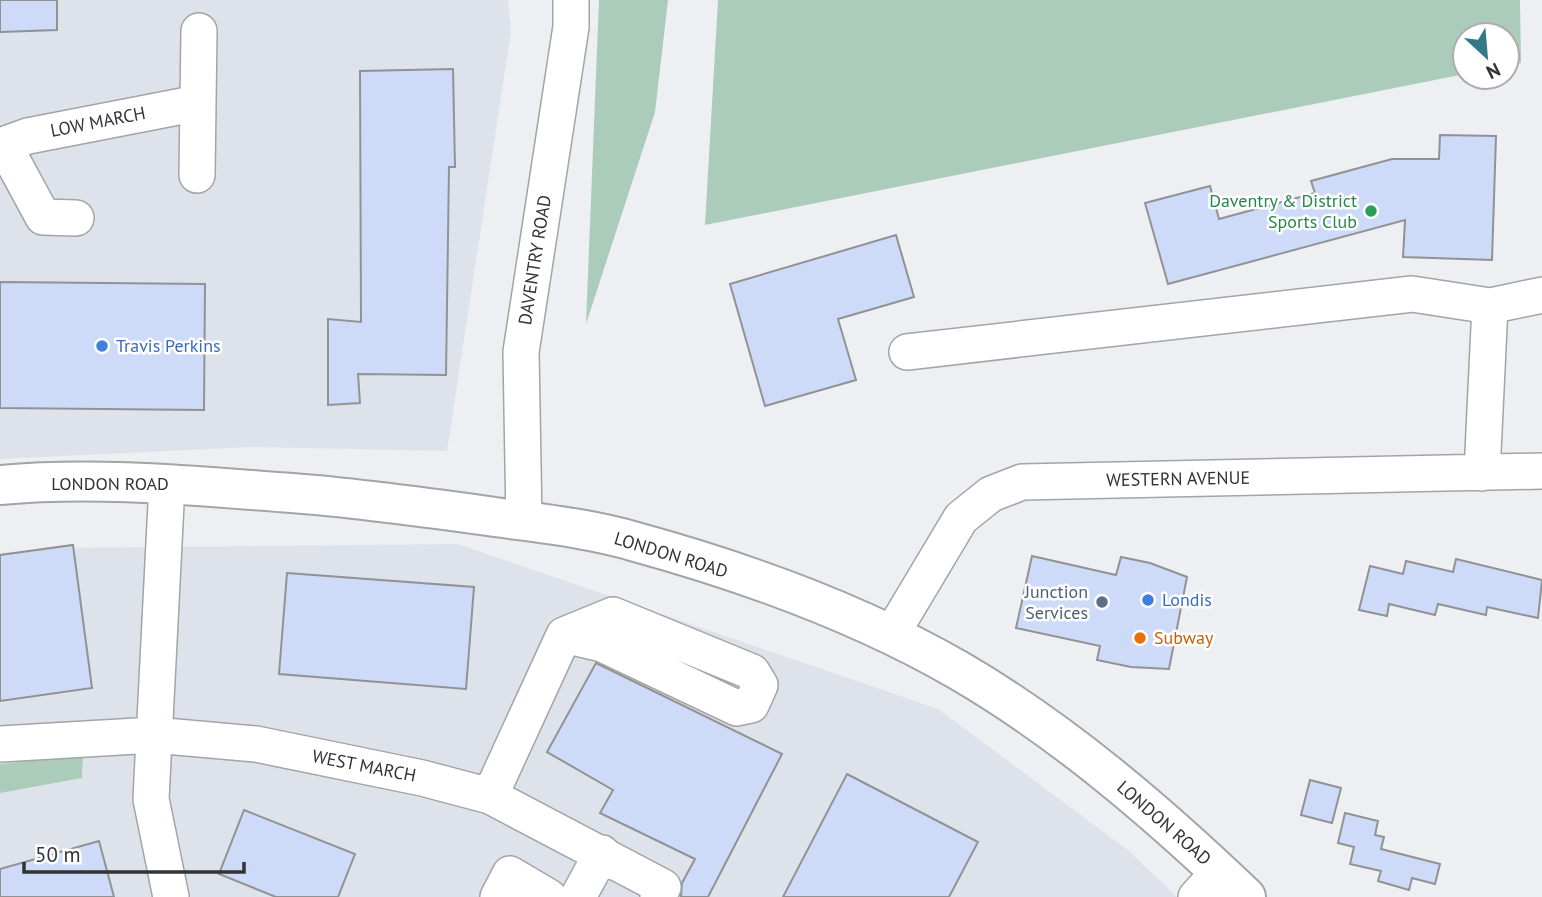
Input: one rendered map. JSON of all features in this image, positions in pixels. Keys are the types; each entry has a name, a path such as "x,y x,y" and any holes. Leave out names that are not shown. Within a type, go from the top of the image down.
{"main road":[{"name":"LONDON ROAD","path":"0,485 167,484 351,497 524,521 634,541 776,588 891,635 959,671 1032,719 1124,786 1220,889"}],"street":[{"name":"DAVENTRY ROAD","path":"524,521 521,352 571,27 571,0"},
{"path":"197,175 199,30"},
{"name":"LOW MARCH","path":"2,145 27,136 198,103"},
{"path":"2,145 43,217 76,218"},
{"path":"908,352 1412,294 1490,306 1542,295"},
{"path":"1482,472 1490,306"},
{"name":"WESTERN AVENUE","path":"891,635 961,518 991,494 1022,482 1542,471"},
{"path":"167,484 150,799 171,897"},
{"path":"490,796 564,635 613,615 752,673 761,685 751,705 737,708 602,644 564,635"},
{"name":"WEST MARCH","path":"0,744 154,735 256,744 422,778 490,796 564,832 663,887 658,897"},
{"path":"578,897 602,853"},
{"path":"498,897 510,874 549,897"}],"shaded area":[{"path":"0,0 508,0 511,31 447,451 253,447 0,459"},
{"path":"458,544 938,709 1129,851 1177,897 0,897 0,793 82,778 83,756 0,764 0,553 50,548"}],"green space":[{"path":"599,0 668,0 655,112 586,324"},
{"path":"718,0 1520,0 1520,21 1451,21 1451,77 705,225"},
{"path":"83,755 82,778 0,793 0,764"}],"building":[{"path":"0,0 57,0 57,30 0,32"},
{"path":"453,69 455,167 449,167 446,375 358,374 360,403 328,405 328,319 361,322 360,71"},
{"name":"Daventry & District Sports Club","path":"1440,135 1496,136 1492,260 1403,257 1405,220 1168,284 1145,203 1210,186 1219,219 1315,193 1311,181 1392,159 1439,159"},
{"path":"896,235 914,297 838,319 856,380 765,406 730,284"},
{"name":"Travis Perkins","path":"0,282 205,284 204,410 0,408"},
{"path":"73,545 92,688 0,701 0,555"},
{"name":"Junction Services","path":"1032,556 1116,575 1121,557 1150,563 1187,577 1169,669 1131,667 1097,660 1100,646 1016,628"},
{"path":"1456,559 1542,580 1538,618 1487,607 1486,615 1438,604 1435,615 1389,604 1387,616 1359,610 1370,566 1403,574 1406,561 1453,572"},
{"path":"287,573 474,587 466,689 279,674"},
{"path":"596,663 782,754 708,897 681,897 682,883 695,859 600,813 613,790 547,752"},
{"path":"847,774 978,842 949,897 783,897"},
{"path":"1310,780 1341,788 1332,823 1301,815"},
{"path":"244,810 355,854 338,897 276,897 219,874"},
{"path":"1345,813 1378,821 1375,835 1384,837 1381,849 1440,864 1435,884 1412,878 1409,890 1378,881 1381,871 1350,864 1354,847 1338,843"},
{"path":"99,841 114,897 0,897 0,869"}],"place":[{"name":"Daventry & District Sports Club","path":"1371,211"},
{"name":"Travis Perkins","path":"102,346"},
{"name":"Londis","path":"1148,600"},
{"name":"Junction Services","path":"1102,602"},
{"name":"Subway","path":"1140,638"}]}
